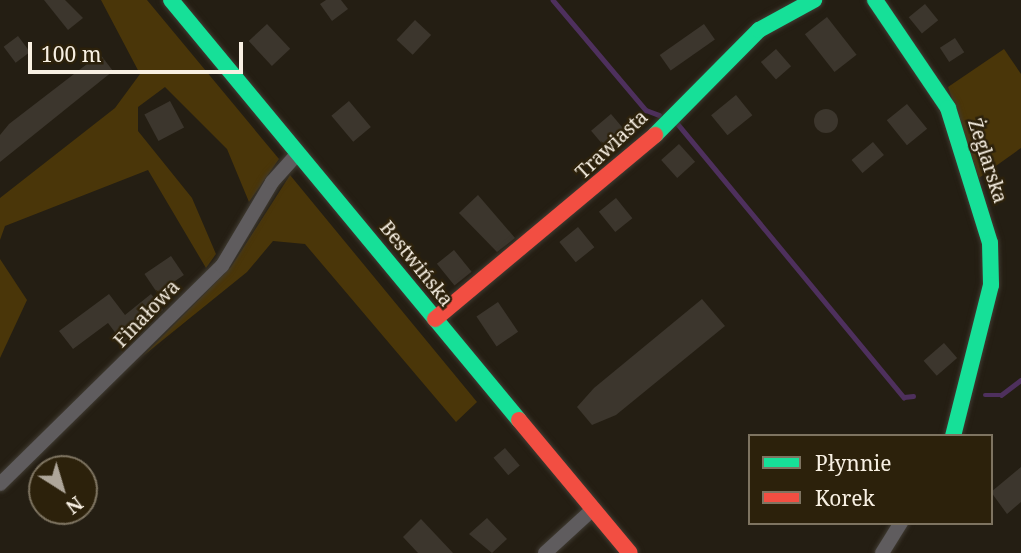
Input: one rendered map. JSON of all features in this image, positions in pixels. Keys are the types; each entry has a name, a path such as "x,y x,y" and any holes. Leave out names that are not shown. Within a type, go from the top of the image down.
{"street":[{"name":"Bestwińska","path":"171,0 630,553"},
{"name":"Trawiasta","path":"435,319 638,152 759,30 814,0"},
{"name":"Żeglarska","path":"876,0 944,100 990,243 988,298 954,434"},
{"name":"Finałowa","path":"0,484 222,266 272,182 298,153"},
{"path":"545,553 593,509"},
{"path":"882,553 900,525"}],"shaded area":[{"path":"101,0 147,0 279,159 249,202 227,149 165,87 138,107 138,131 192,198 216,254 206,268 148,170 5,226 0,240 0,198 115,108 140,74"},
{"path":"1004,49 1021,74 1021,148 979,178 948,87"},
{"path":"290,175 477,402 456,422 305,244 273,241 247,272 143,356 231,267"},
{"path":"0,259 27,300 0,358"}],"building":[{"path":"44,0 65,0 83,18 68,30"},
{"path":"326,0 341,0 348,9 332,21 320,4"},
{"path":"925,4 938,20 922,34 909,17"},
{"path":"827,17 857,55 834,72 805,34"},
{"path":"415,20 431,35 413,55 397,40"},
{"path":"267,24 290,49 272,66 249,41"},
{"path":"704,24 715,40 671,71 660,55"},
{"path":"18,36 30,52 16,63 4,47"},
{"path":"955,38 964,52 949,62 940,48"},
{"path":"776,49 791,66 776,79 761,62"},
{"path":"100,54 113,71 0,162 0,135 9,124"},
{"path":"736,95 752,115 727,135 711,115"},
{"path":"170,101 184,127 158,141 144,115"},
{"path":"349,101 371,127 353,142 331,116"},
{"path":"907,104 927,129 907,145 887,120"},
{"path":"826,109 835,112 838,121 835,130 826,133 817,130 814,121 817,112"},
{"path":"611,114 626,132 606,148 591,131"},
{"path":"873,142 884,155 862,173 852,160"},
{"path":"679,144 695,162 677,178 661,160"},
{"path":"478,195 515,238 497,252 459,213"},
{"path":"616,198 632,218 615,232 599,212"},
{"path":"578,227 594,247 576,262 559,242"},
{"path":"454,250 472,272 455,286 437,264"},
{"path":"171,256 184,275 157,293 144,274"},
{"path":"109,294 125,315 151,294 163,310 123,343 108,323 73,349 59,331"},
{"path":"702,299 725,326 616,415 592,425 577,407 594,388"},
{"path":"498,302 518,332 497,346 476,317"},
{"path":"944,343 957,358 937,376 924,361"},
{"path":"505,448 520,466 508,475 494,458"},
{"path":"1021,467 1021,502 1007,514 993,495 993,490"},
{"path":"487,518 507,539 492,553 469,534"},
{"path":"421,519 453,553 418,553 403,537"}],"waterway":[{"path":"553,0 646,110 659,115"},
{"path":"677,123 904,397 913,396"},
{"path":"985,395 1001,395 1021,380"}],"traffic: fast":[{"path":"171,0 519,420"},
{"path":"655,135 759,30 814,0"},
{"path":"875,0 948,108 990,243 991,285 954,434"}],"traffic: jam":[{"path":"435,319 655,135"},
{"path":"519,420 630,553"}]}
